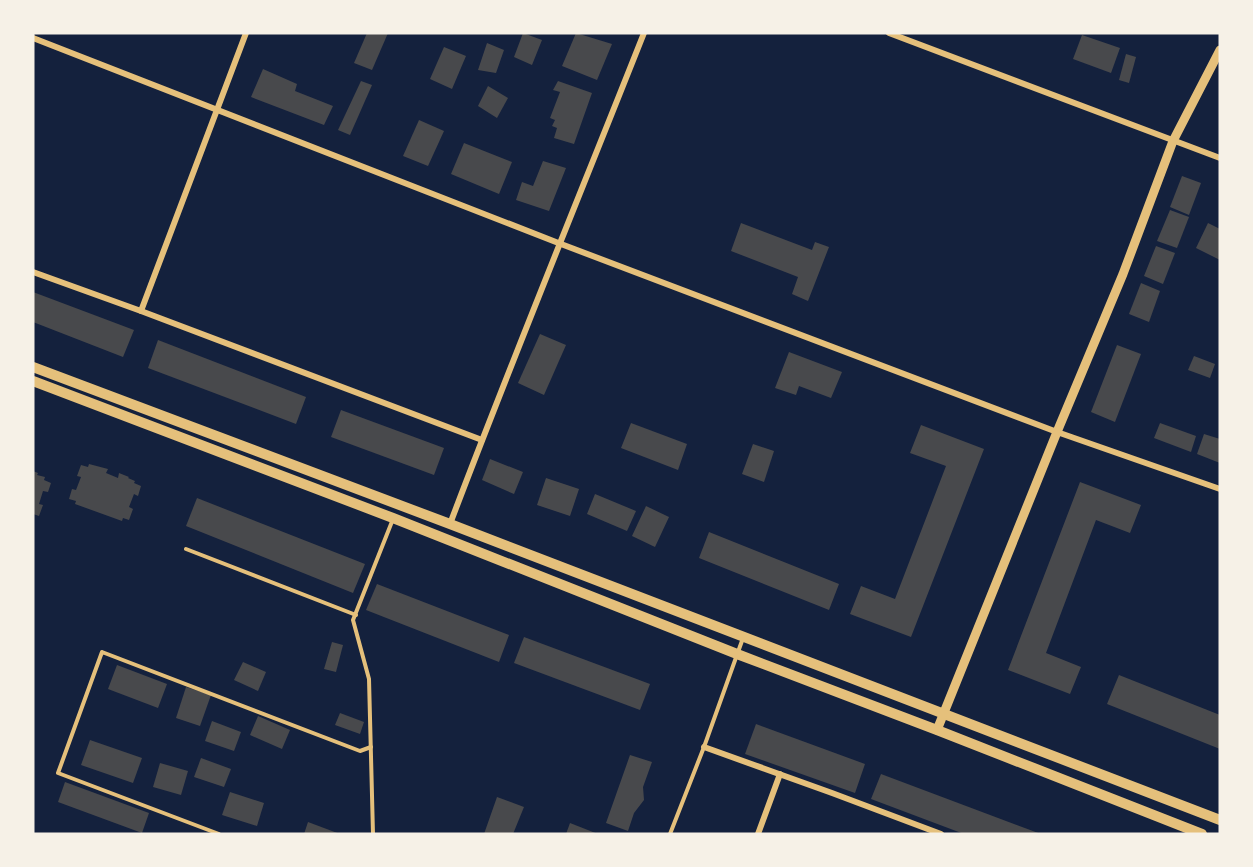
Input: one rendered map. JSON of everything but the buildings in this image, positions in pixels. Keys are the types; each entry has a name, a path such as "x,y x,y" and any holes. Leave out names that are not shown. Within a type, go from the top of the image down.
{"main road":[{"path":"33,367 450,524 1220,820"},
{"path":"33,381 393,518 1202,834"}],"street":[{"path":"141,310 246,33"},
{"path":"450,524 504,381 644,33"},
{"path":"889,33 1220,158"},
{"path":"33,38 561,244 1057,432 1220,489"},
{"path":"937,730 1123,274 1173,141 1220,51"},
{"path":"33,272 141,310 482,440"},
{"path":"704,747 941,834"},
{"path":"758,834 780,774"}],"lane":[{"path":"373,834 369,679 353,621 393,518"},
{"path":"186,549 356,615"},
{"path":"670,834 743,637"},
{"path":"219,834 58,773 102,652 360,751 371,747"}]}
